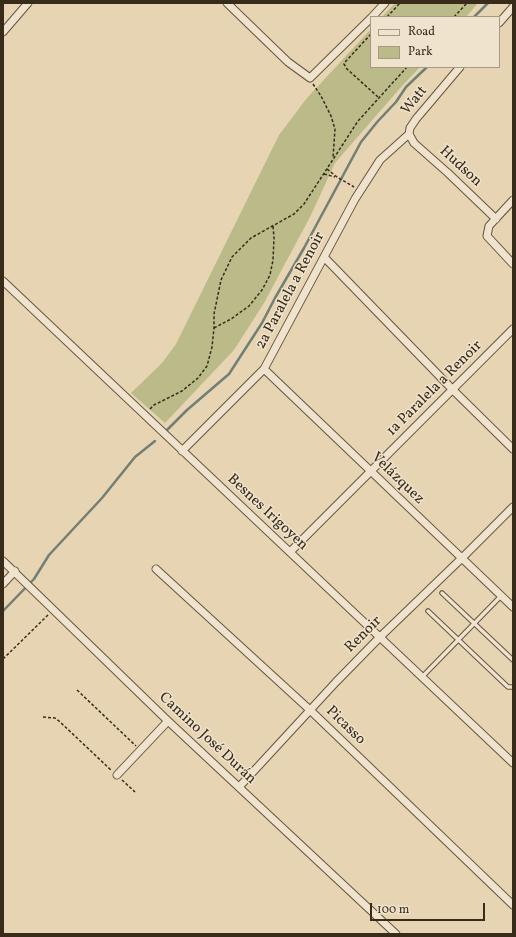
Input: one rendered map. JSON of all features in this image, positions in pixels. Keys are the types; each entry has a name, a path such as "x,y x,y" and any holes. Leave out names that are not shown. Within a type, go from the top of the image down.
{"street":[{"path":"3,32 28,3"},
{"path":"227,3 288,62 310,78 370,20"},
{"path":"374,16 385,3"},
{"path":"500,22 513,7"},
{"name":"Watt","path":"409,134 410,128 416,119 459,68"},
{"name":"Hudson","path":"409,134 414,143 496,219"},
{"name":"2a Paralela a Renoir","path":"182,451 264,369 355,199 380,160 409,134"},
{"path":"513,200 489,226 487,234 494,245 513,264"},
{"path":"324,257 453,390 513,449"},
{"name":"Besnes Irigoyen","path":"3,281 513,763"},
{"name":"1a Paralela a Renoir","path":"290,552 513,329"},
{"name":"Velázquez","path":"264,369 513,607"},
{"name":"Renoir","path":"240,786 380,637 513,507"},
{"name":"Camino José Durán","path":"3,561 168,721 240,786 396,934"},
{"name":"Picasso","path":"156,569 310,710 513,905"},
{"path":"3,584 15,571"},
{"path":"117,775 168,721"}],"lane":[{"path":"442,593 513,660"},
{"path":"422,677 501,596"},
{"path":"428,612 508,687 513,687"}],"path":[{"path":"388,16 400,3"},
{"path":"455,16 467,3"},
{"path":"370,35 344,64 347,69 378,98"},
{"path":"145,416 154,405 182,391 198,378 207,366 212,347 214,314 221,280 232,257 251,238 294,214 304,204 358,121 406,68"},
{"path":"310,78 331,116 335,129 333,160"},
{"path":"327,169 337,177 350,184"},
{"path":"324,174 337,177"},
{"path":"214,328 231,319 249,306 262,290 270,275 273,260 273,225"},
{"path":"3,659 54,610"},
{"path":"77,690 140,750"},
{"path":"42,717 55,718 59,721 135,792"}],"green space":[{"path":"395,3 478,3 467,16 383,16"},
{"path":"370,30 370,68 419,68 335,163 310,217 264,303 234,350 165,423 131,393 162,363 176,344 279,135 307,98"}],"waterway":[{"path":"475,16 488,3"},
{"path":"166,431 187,410 229,374 262,323 361,142 396,102 406,87 426,68"},
{"path":"3,611 34,579 49,555 102,498 135,457 155,441"}]}
